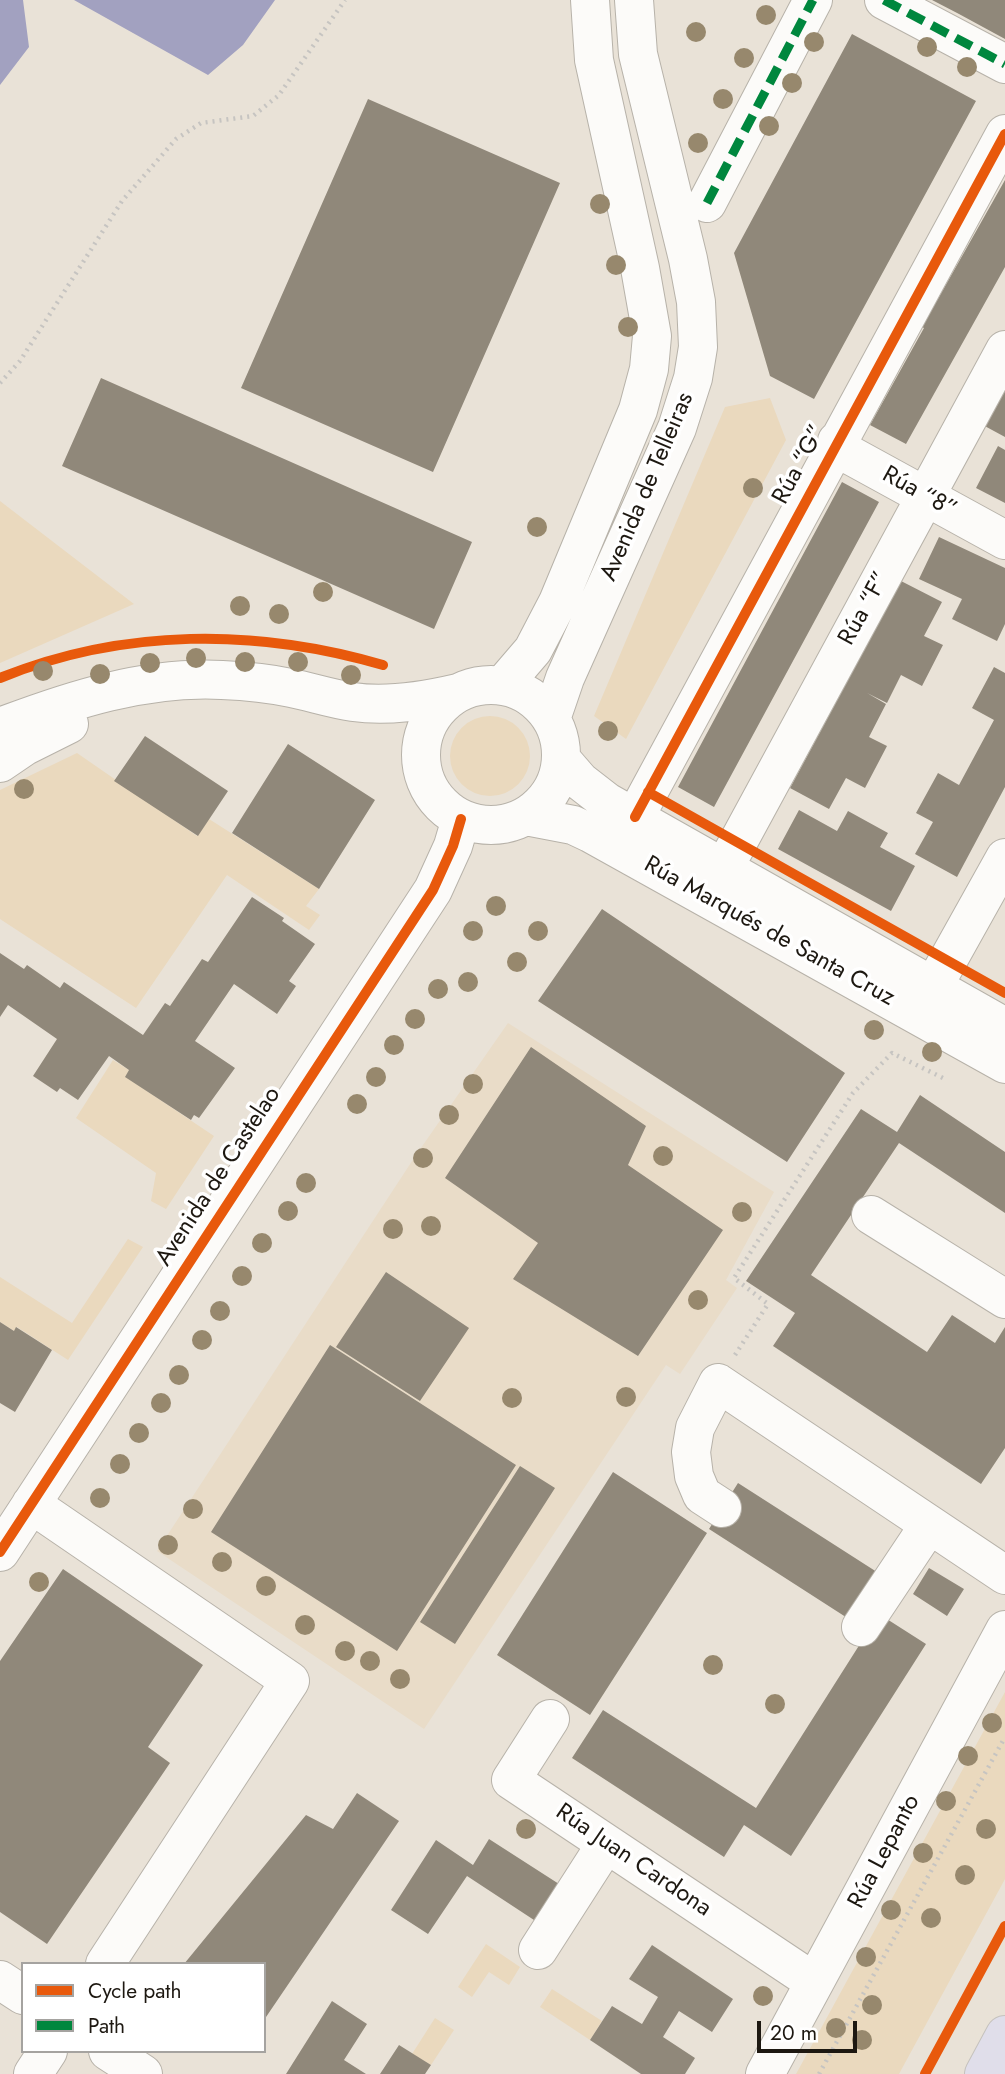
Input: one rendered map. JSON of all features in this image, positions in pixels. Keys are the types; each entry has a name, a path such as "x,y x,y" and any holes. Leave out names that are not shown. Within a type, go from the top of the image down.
{"highway":[{"path":"984,2074 1005,2035"}],"street":[{"name":"Avenida de Telleiras","path":"503,685 533,650 558,603 638,410 649,369 652,336 640,268 594,60 590,0"},
{"name":"Avenida de Telleiras","path":"551,719 565,678 677,429 693,378 698,347 696,302 638,54 634,0"},
{"path":"707,203 813,0"},
{"path":"884,0 1005,64"},
{"name":"Rúa “G”","path":"635,817 1005,134"},
{"name":"Rúa “F”","path":"724,868 1005,350"},
{"name":"Rúa “8”","path":"837,441 848,454 1005,540"},
{"path":"0,727 83,698 156,682 221,680 257,683 353,702 421,702 488,684 503,685 531,696 551,719 557,731 561,759 552,791 541,805 526,816 494,826 461,819 446,810 425,781 421,764 421,742 428,722 441,705 458,693"},
{"path":"0,762 25,746 156,682"},
{"path":"353,702 398,734 421,764"},
{"name":"Rúa Marqués de Santa Cruz","path":"561,759 592,791 635,817 1005,1027"},
{"name":"Rúa Marqués de Santa Cruz","path":"526,816 573,825 600,838 1005,1064"},
{"name":"Avenida de Castelao","path":"0,1552 433,890 453,846 461,819"},
{"path":"933,987 1005,858"},
{"path":"870,1215 1005,1299"},
{"path":"722,1508 702,1495 694,1476 691,1452 695,1428 718,1383 1005,1575"},
{"path":"31,1504 290,1681 106,1962"},
{"path":"861,1627 929,1525"},
{"name":"Rúa Lepanto","path":"765,2074 1005,1630"},
{"name":"Rúa Juan Cardona","path":"550,1719 511,1780 814,1982"},
{"path":"538,1950 606,1844"},
{"path":"0,1980 21,1994"},
{"path":"33,2074 47,2053"},
{"path":"111,2053 143,2074"}],"path":[{"path":"0,383 20,361 122,201 176,139 201,123 253,116 279,94 345,0"},
{"path":"718,1383 768,1304 734,1278 853,1093 892,1054 945,1079"},
{"path":"819,2074 1005,1737"}],"shaded area":[{"path":"770,398 786,440 626,739 594,716 725,407"},
{"path":"0,501 134,604 0,663"},
{"path":"482,716 498,716 512,722 524,734 530,748 530,764 524,778 512,790 498,796 482,796 468,790 456,778 450,764 450,748 456,734 468,722"},
{"path":"77,753 197,836 209,819 319,889 306,906 320,915 309,930 227,875 136,1008 0,919 0,790"},
{"path":"508,1023 774,1192 726,1280 737,1288 680,1374 666,1365 424,1729 157,1551 416,1155"},
{"path":"113,1060 129,1070 126,1077 214,1136 166,1209 151,1201 156,1173 76,1118"},
{"path":"128,1239 143,1247 68,1360 17,1327 14,1331 0,1322 0,1277 72,1323"},
{"path":"1005,1692 1005,1879 899,2074 796,2074"},
{"path":"486,1944 520,1967 509,1985 489,1972 472,1997 458,1987"},
{"path":"552,1989 602,2021 590,2040 540,2007"},
{"path":"435,2018 454,2030 431,2065 412,2054"}],"water":[{"path":"0,0 23,0 29,47 0,85"},
{"path":"74,0 275,0 243,45 208,75"}],"building":[{"path":"932,0 1005,0 1005,39 959,14"},
{"path":"852,34 976,101 814,399 770,376 734,253"},
{"path":"368,99 560,183 433,472 241,388"},
{"path":"1005,180 1005,267 906,444 870,425"},
{"path":"101,378 472,542 434,629 62,466"},
{"path":"1005,380 1005,437 981,424"},
{"path":"998,446 1005,450 1005,503 976,488"},
{"path":"842,482 879,502 714,807 678,787"},
{"path":"939,537 1005,568 1005,624 997,641 952,619 962,599 919,579"},
{"path":"901,581 942,602 924,636 943,645 922,686 901,675 887,703 867,693 886,704 869,737 887,746 865,788 846,778 829,809 790,788"},
{"path":"994,667 1005,673 1005,787 957,877 915,854 933,822 916,813 938,773 959,785 994,720 972,708"},
{"path":"145,736 228,791 198,836 114,781"},
{"path":"288,744 375,800 319,889 232,833"},
{"path":"799,810 837,831 848,811 888,833 880,847 915,866 891,911 778,849"},
{"path":"252,897 284,918 282,921 315,944 289,981 296,986 277,1014 234,984 195,1041 235,1068 199,1118 194,1115 191,1120 125,1077 129,1070 109,1056 78,1100 60,1088 57,1092 33,1076 57,1039 8,1005 0,1017 0,953 24,969 27,965 60,988 64,982 143,1035 165,1003 170,1006 202,959 208,962"},
{"path":"602,909 845,1073 787,1162 538,1001"},
{"path":"531,1047 646,1126 628,1165 723,1230 638,1356 513,1279 538,1243 445,1178"},
{"path":"920,1095 1005,1152 1005,1213 899,1143 811,1275 927,1352 952,1315 995,1343 1005,1327 1005,1448 981,1484 773,1346 795,1313 746,1281 861,1109 897,1132"},
{"path":"386,1272 469,1328 420,1401 336,1347"},
{"path":"0,1322 14,1331 16,1327 52,1350 15,1412 0,1403"},
{"path":"330,1345 516,1465 397,1651 211,1532"},
{"path":"520,1466 555,1488 455,1644 420,1622"},
{"path":"613,1472 707,1533 590,1715 497,1655"},
{"path":"738,1483 880,1574 852,1621 709,1529"},
{"path":"929,1568 964,1589 947,1616 913,1594"},
{"path":"63,1569 203,1665 148,1747 170,1763 47,1944 0,1912 0,1661"},
{"path":"879,1614 926,1644 791,1856 744,1825 724,1857 572,1758 603,1710 756,1808"},
{"path":"357,1793 399,1821 266,2017 266,1962 186,1962 306,1815 333,1829"},
{"path":"489,1839 559,1884 534,1920 467,1876 428,1934 391,1910 436,1840 473,1865"},
{"path":"652,1945 733,1999 712,2032 679,2011 663,2037 695,2058 685,2074 641,2074 590,2040 612,2006 642,2024 658,1997 629,1979"},
{"path":"332,2001 367,2024 344,2060 366,2074 286,2074"},
{"path":"399,2045 431,2065 425,2074 380,2074"}],"marked path":[{"path":"707,203 813,0"},
{"path":"884,0 1005,64"}],"cycle path":[{"path":"635,817 1005,134"},
{"path":"0,678 94,650 142,642 190,639 287,644 383,665"},
{"path":"648,792 1005,993"},
{"path":"0,1552 433,890 453,846 461,819"},
{"path":"925,2074 1005,1926"}]}
